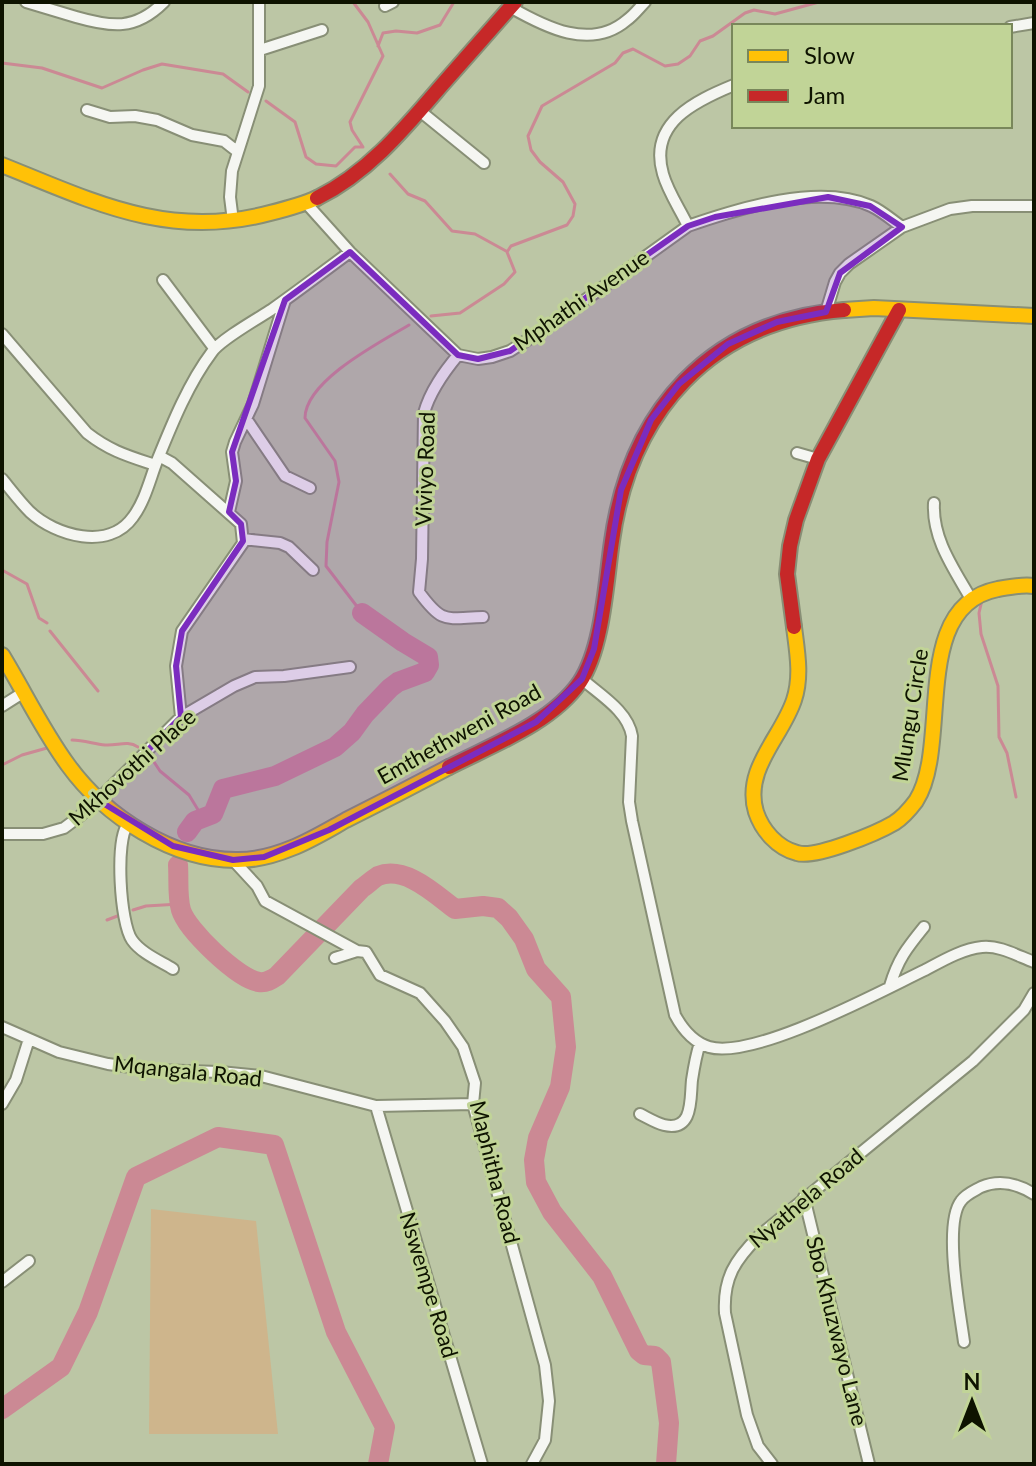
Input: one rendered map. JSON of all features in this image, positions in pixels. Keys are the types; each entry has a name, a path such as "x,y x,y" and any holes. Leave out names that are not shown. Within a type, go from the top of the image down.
{"street":[{"path":"26,2 116,26 137,21 164,2"},
{"path":"233,221 230,184 259,86 259,2"},
{"path":"2,165 139,215 200,224 251,219 306,203 373,160 513,4 545,26 585,35 613,29 645,2"},
{"path":"1012,27 1034,23"},
{"path":"260,50 322,30"},
{"path":"688,226 663,175 661,146 674,119 688,107 732,86"},
{"path":"87,110 110,117 135,116 157,120 192,135 224,141 238,152"},
{"path":"420,111 484,163"},
{"name":"Mphathi Avenue","path":"458,355 478,359 510,351 688,226 715,217 774,202 828,197 870,206 902,227"},
{"path":"306,203 350,252 458,355"},
{"path":"826,312 840,273 902,227 950,209 1034,206"},
{"path":"2,479 30,512 53,527 73,535 93,538 111,535 133,517 189,390 214,348 350,252"},
{"path":"163,280 214,348"},
{"path":"229,512 236,481 232,452 247,420 285,300"},
{"name":"Emthethweni Road","path":"2,655 68,765 98,800 128,824 173,846 201,855 233,860 264,857 293,848 536,722 566,698 582,679 594,649 621,490 641,438 679,384 728,344 777,322 826,312 874,308 1034,316"},
{"name":"Mlungu Circle","path":"899,310 818,459 790,546 787,574 799,664 795,698 755,776 753,794 756,812 765,831 779,845 798,854 811,854 871,835 897,821 914,804 928,770 935,697 946,635 954,618 971,599"},
{"path":"2,334 100,444 116,452 172,463 241,524 243,539 239,549 182,631 176,666 181,717"},
{"name":"Viviyo Road","path":"458,355 444,372 424,413 419,592 439,616 483,617"},
{"path":"247,420 285,476 310,488"},
{"path":"797,453 818,459"},
{"path":"934,503 933,519 941,545 971,599 1000,588 1024,584 1034,586"},
{"path":"243,539 280,543 289,547 313,570"},
{"name":"Mkhovothi Place","path":"2,834 43,834 64,828 98,800 181,717 234,686 255,677 350,667"},
{"path":"582,679 621,714 630,727 629,802 675,1015 693,1040 709,1047 736,1048 794,1032 965,951 981,947 992,947 1034,962"},
{"path":"2,706 24,692"},
{"path":"128,824 123,830 121,849 122,891 128,931 136,944 173,969"},
{"name":"Maphitha Road","path":"233,860 257,886 265,901 357,951 366,952 380,975 420,993 463,1047 475,1083 473,1104 545,1365 549,1401 545,1440 532,1464"},
{"path":"890,986 902,954 924,927"},
{"path":"335,958 357,951"},
{"name":"Nyathela Road","path":"772,1464 758,1446 747,1415 725,1313 724,1301 731,1270 742,1253 804,1197 973,1061 1024,1010 1034,993"},
{"name":"Mqangala Road","path":"2,1027 59,1052 108,1064 153,1070 261,1076 376,1106 473,1104"},
{"path":"2,1104 16,1080 29,1039"},
{"path":"640,1114 665,1125 675,1125 685,1120 692,1104 692,1084 700,1043"},
{"name":"Nswempe Road","path":"376,1106 482,1464"},
{"path":"964,1342 952,1238 959,1203 970,1193 989,1184 1007,1183 1034,1194"},
{"name":"Sbo Khuzwayo Lane","path":"804,1197 869,1464"},
{"path":"2,1282 29,1261"}],"highlighted area":[{"path":"828,197 870,206 902,227 840,273 826,312 777,322 728,344 679,384 651,420 621,490 594,649 582,679 536,722 329,830 264,857 233,860 173,846 98,800 181,717 176,666 182,631 243,541 241,524 229,512 236,481 232,452 285,300 350,252 458,355 478,359 510,351 688,226 715,217"}],"shaded area":[{"path":"151,1209 256,1221 278,1434 149,1434"}],"waterway":[{"path":"266,101 295,122 306,157 316,164 336,166 355,147 363,147 350,122 383,56 368,22 353,2"},
{"path":"378,46 383,33 417,33 440,25 454,2"},
{"path":"431,316 460,313 504,284 515,272 507,252 511,246 567,225 573,216 575,204 563,182 531,150 528,136 542,106 633,49 665,66 678,64 690,56 700,41 713,36 745,13 754,10 775,14 819,2"},
{"path":"2,63 42,68 102,88 162,64 223,74 248,92"},
{"path":"390,174 408,194 425,201 452,231 475,234 506,251"},
{"path":"362,613 326,566 327,542 339,482 335,461 305,418 308,404 330,377 363,352 409,325"},
{"path":"2,570 27,584 39,618 47,623"},
{"path":"982,600 979,613 981,634 998,686 999,737 1007,753 1016,797"},
{"path":"187,832 195,821 213,814 223,789 275,776 335,747 390,688 425,672 429,665 428,657 362,613"},
{"path":"50,631 98,691"},
{"path":"72,740 138,747"},
{"path":"2,765 47,748"},
{"path":"154,762 160,771 189,795 203,818"},
{"path":"178,865 179,899 185,919 227,963 259,982 277,976 362,888 378,876 399,874 429,889 455,909 498,908 509,918 524,939 536,969 561,997 566,1047 560,1087 538,1138 534,1160 536,1182 552,1212 602,1276 639,1351 655,1356 661,1362 669,1423 666,1464"},
{"path":"133,910 180,904"},
{"path":"107,920 120,915"},
{"path":"2,1409 61,1367 88,1312 136,1177 218,1137 274,1145 336,1332 385,1427 378,1464"}],"traffic: slow":[{"path":"2,165 101,204 165,219 198,222 233,220 282,210 317,198"},
{"path":"844,310 874,308 1034,316"},
{"path":"794,627 798,664 794,700 759,767 753,796 756,812 766,832 790,851 806,854 831,849 874,833 897,821 911,807 926,777 942,649 953,621 970,601 998,589 1034,586"},
{"path":"2,655 50,739 83,784 101,802 142,832 189,853 238,860 279,853 312,839 449,767"}],"traffic: jam":[{"path":"317,198 353,176 385,148 515,2"},
{"path":"449,767 538,721 568,697 580,682 599,633 622,494 637,452 658,414 684,381 716,354 754,332 796,318 844,310"},
{"path":"794,627 787,574 796,520 818,459 899,310"}]}
